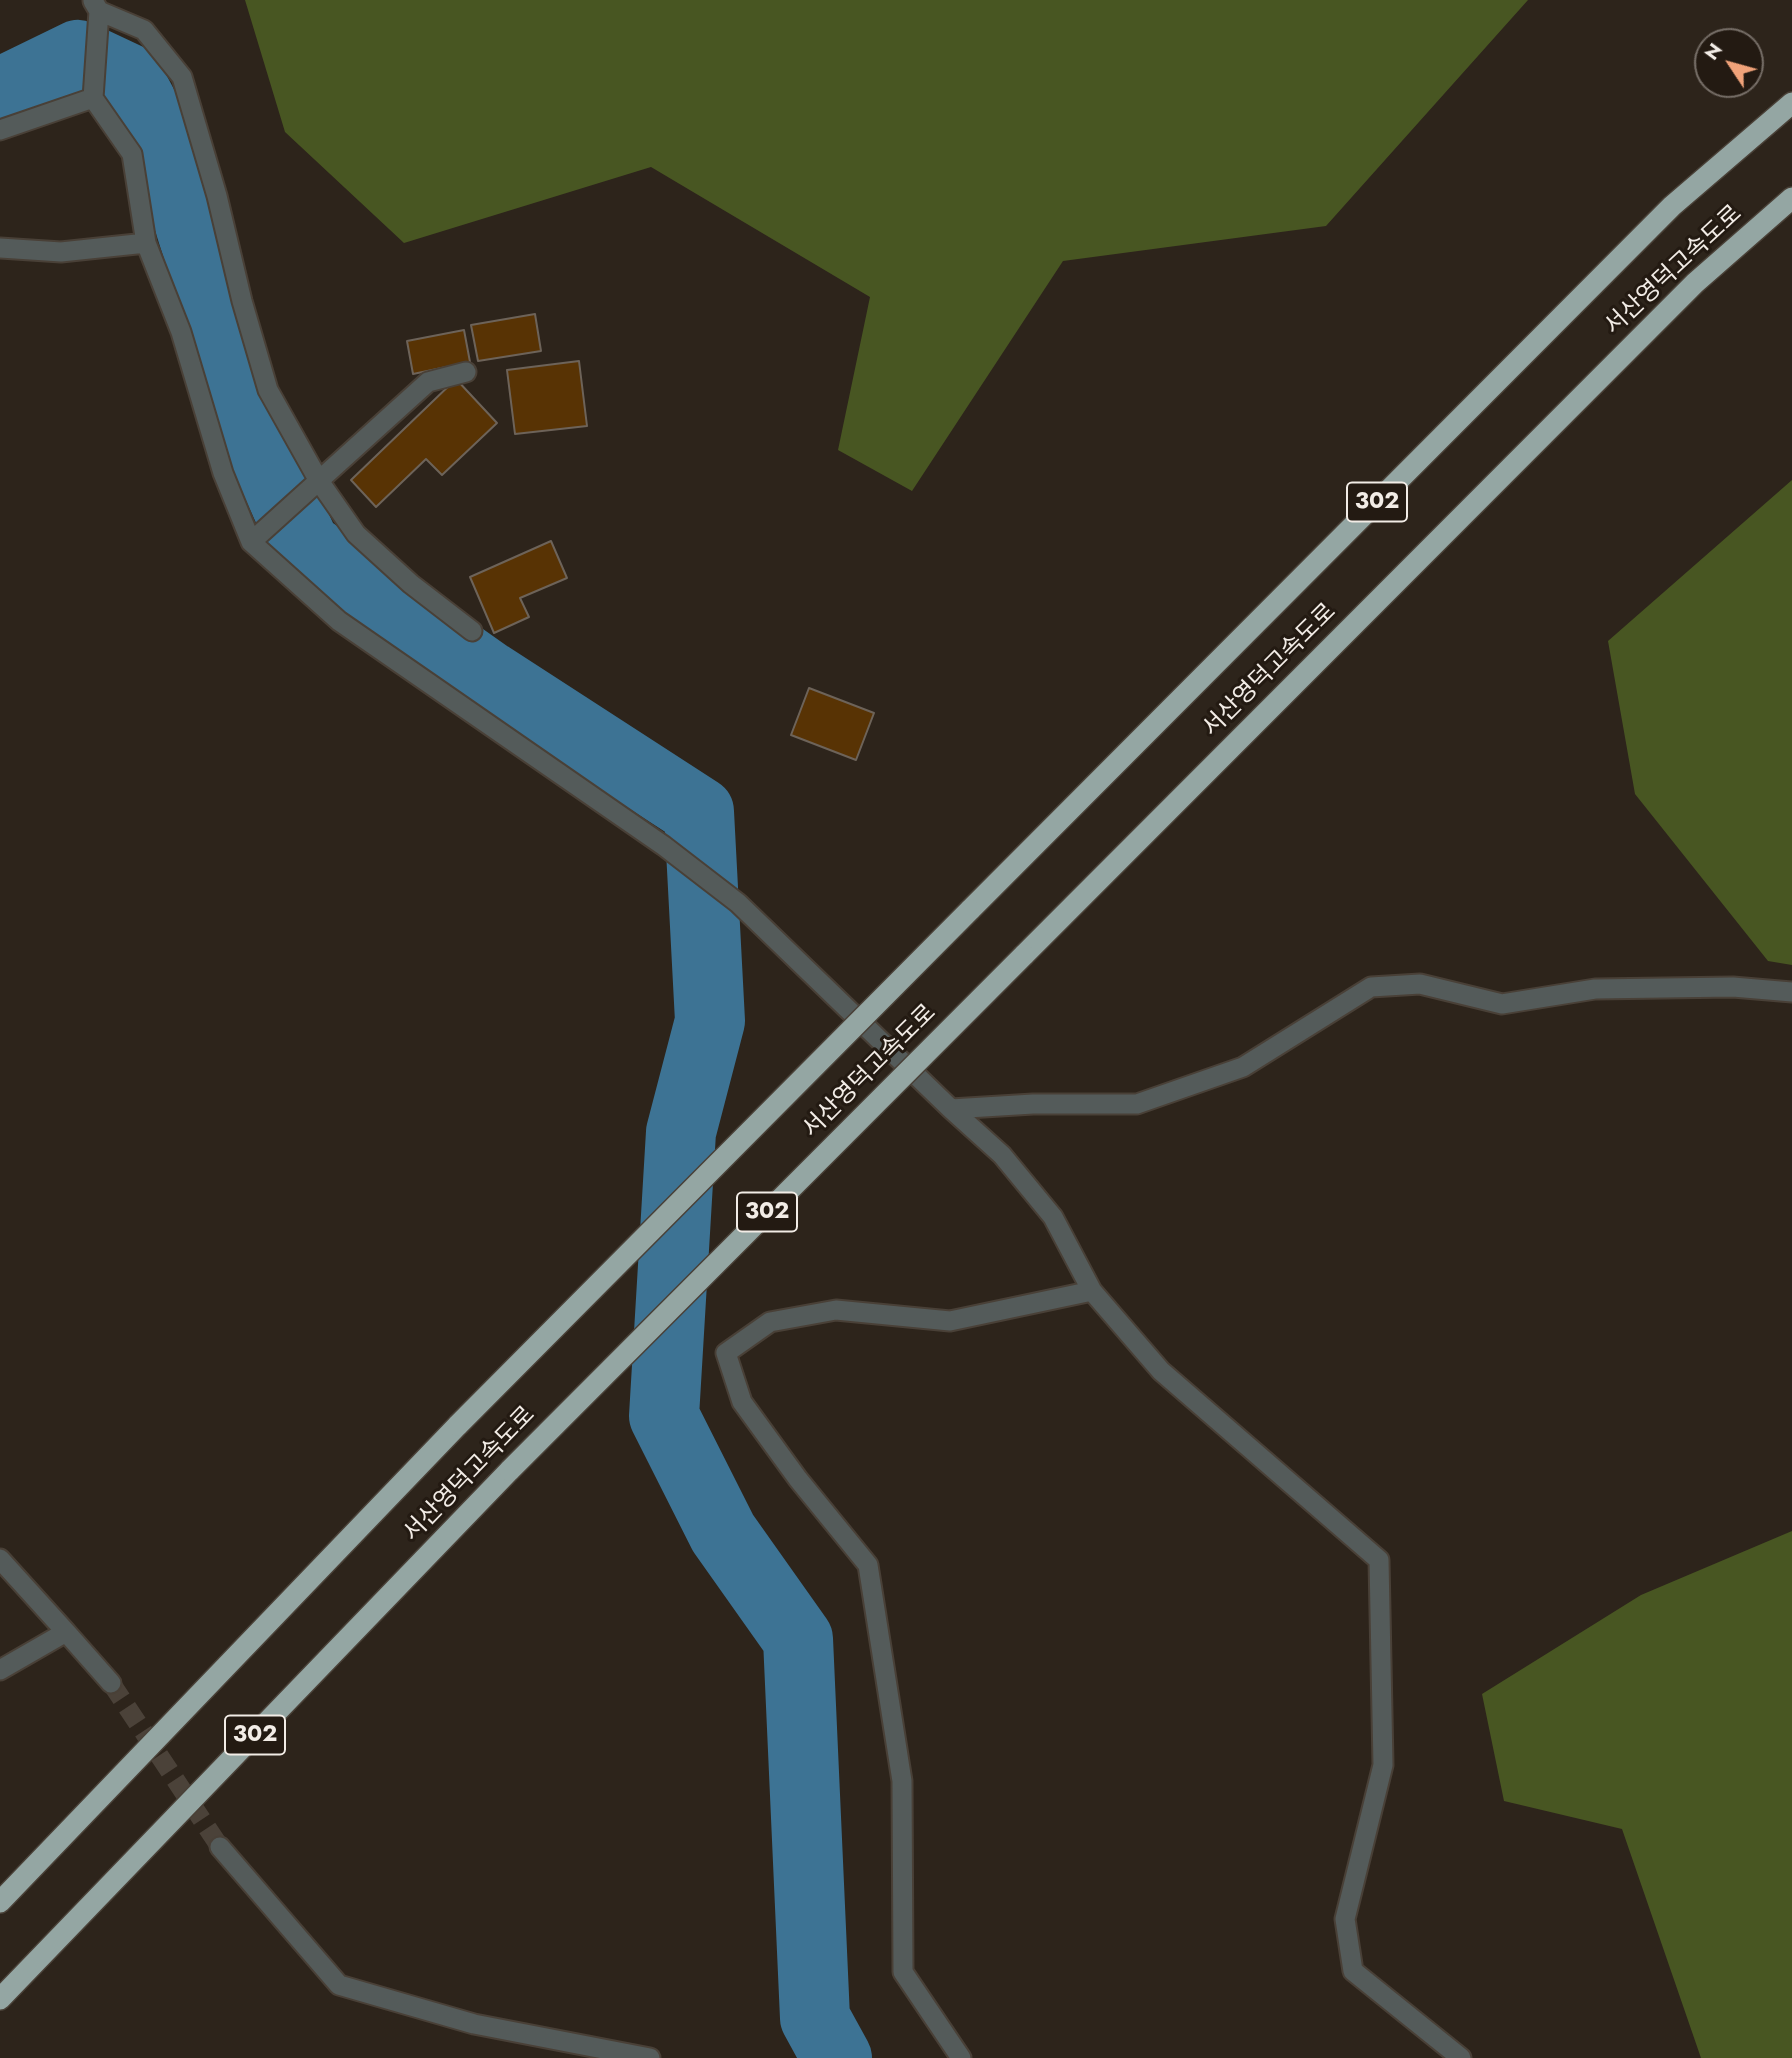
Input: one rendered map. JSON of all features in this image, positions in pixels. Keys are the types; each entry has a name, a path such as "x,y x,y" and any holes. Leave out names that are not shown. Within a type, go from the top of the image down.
{"highway":[{"name":"서산영덕고속도로","path":"0,1902 458,1425 970,910 1672,206 1792,103"},
{"name":"서산영덕고속도로","path":"0,1999 510,1470 1695,283 1792,198"}],"street":[{"path":"472,631 411,584 356,534 318,481 268,390 242,301 217,196 182,77 144,30 95,5 93,98 132,154 146,243 181,332 223,473 252,541 339,621 664,846 737,903 1002,1155 1053,1217 1092,1291 1161,1371 1380,1560 1383,1765 1345,1919 1353,1971 1461,2058"},
{"path":"0,130 93,98"},
{"path":"0,248 61,252 146,243"},
{"path":"252,541 428,382 466,372"},
{"path":"951,1109 1032,1104 1137,1104 1243,1067 1371,987 1420,984 1502,1004 1595,989 1733,987 1792,992"},
{"path":"961,2058 903,1972 902,1781 868,1565 798,1479 743,1402 726,1353 770,1322 836,1310 950,1321 1092,1291"},
{"path":"0,1559 111,1683"},
{"path":"0,1670 66,1632"},
{"path":"220,1847 339,1985 474,2024 650,2058"}],"green space":[{"path":"245,0 1528,0 1326,226 1063,261 912,491 838,450 870,297 651,167 404,243 285,132"},
{"path":"1792,480 1792,965 1768,961 1635,794 1608,641"},
{"path":"1792,1531 1792,2058 1701,2058 1622,1829 1504,1801 1482,1694 1641,1595"}],"building":[{"path":"535,314 541,351 478,361 471,325"},
{"path":"464,330 470,362 413,374 407,341"},
{"path":"579,361 587,426 515,434 507,370"},
{"path":"456,379 497,423 442,475 426,459 376,507 351,480"},
{"path":"551,541 567,578 520,598 529,617 494,633 470,577"},
{"path":"809,688 874,713 856,760 791,735"}],"waterway":[{"path":"0,93 78,55 129,79 166,149 260,447 305,546 489,676 699,812 710,1021 681,1132 664,1416 723,1533 798,1639 815,2018 837,2058"}],"tunnel":[{"path":"111,1683 220,1847"}]}
